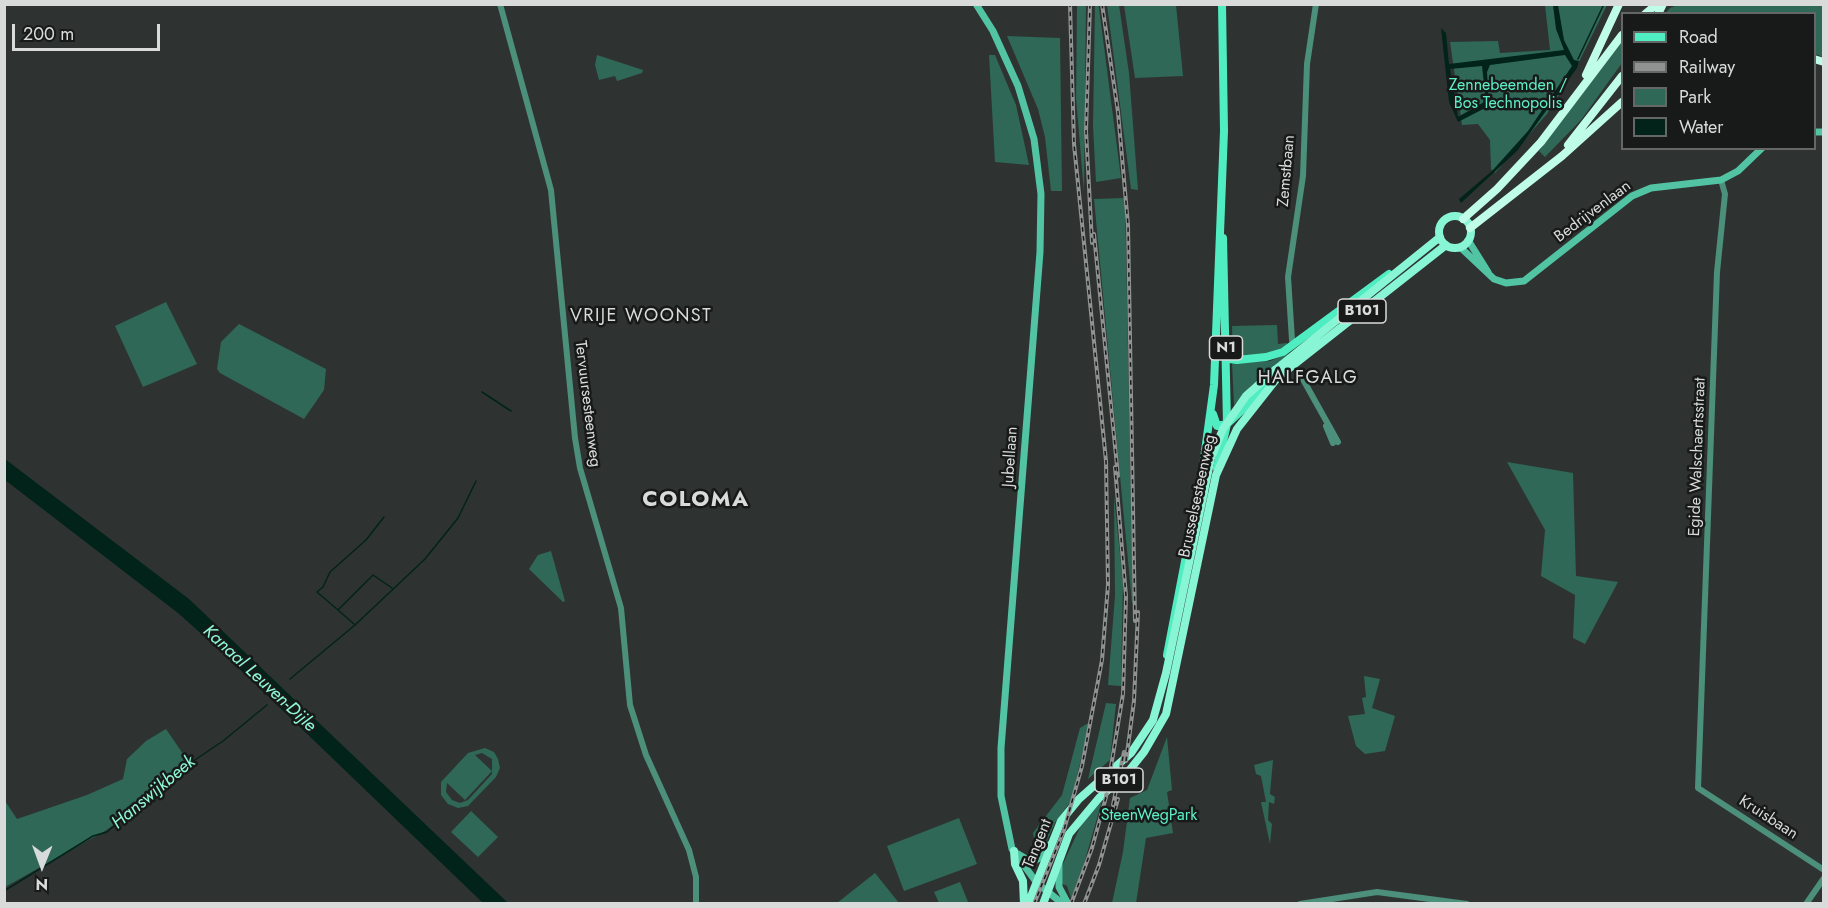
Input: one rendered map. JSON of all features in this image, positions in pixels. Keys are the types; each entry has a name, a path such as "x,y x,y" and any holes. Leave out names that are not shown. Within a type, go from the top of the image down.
{"highway":[{"path":"1564,111 1588,72 1619,4"},
{"path":"1564,111 1621,37"},
{"path":"1552,163 1621,78"},
{"path":"1440,237 1446,245 1460,247 1468,240 1470,228 1552,163 1621,104"},
{"name":"B101","path":"1216,475 1237,429 1277,373 1440,237 1440,228 1445,219 1456,216 1463,219 1497,189 1541,142 1564,111"},
{"path":"1463,219 1470,228"},
{"name":"B101","path":"1163,685 1211,458 1223,429 1246,396 1446,245"},
{"name":"Brusselsesteenweg","path":"1163,721 1169,704 1216,475"},
{"name":"Brusselsesteenweg","path":"1153,720 1163,685"},
{"name":"Tangent","path":"1026,903 1037,882 1049,845 1068,811 1131,753 1153,720"},
{"name":"Tangent","path":"1043,903 1069,834 1099,798 1136,762 1163,721"},
{"path":"1013,850 1015,864 1023,881 1026,903"}],"main road":[{"name":"Jubellaan","path":"976,4 1004,51 1024,103 1035,144 1041,194 1040,252 1001,748 1001,796 1013,850 1037,882 1063,903"},
{"name":"Brusselsesteenweg","path":"1216,475 1227,424 1221,273 1224,67 1222,4"},
{"path":"1721,180 1738,171 1760,150"},
{"name":"Bedrijvenlaan","path":"1490,277 1506,283 1530,278 1632,196 1645,190 1721,180"},
{"path":"1468,240 1490,277"},
{"path":"1460,247 1490,277"},
{"name":"B101","path":"1226,354 1230,359 1237,360 1283,352 1403,266"},
{"name":"Brusselsesteenweg","path":"1163,685 1175,605 1207,439 1214,385 1221,273"},
{"path":"1214,385 1214,422 1220,427 1227,424 1277,373"},
{"path":"1207,439 1216,434 1221,436 1223,443"},
{"path":"1013,850 1023,858 1036,860 1042,856 1049,845"},
{"path":"1059,864 1059,887 1068,903"}],"street":[{"name":"Tervuursesteenweg","path":"500,4 551,190 575,438 580,468 620,601 630,705 646,756 689,850 696,877 696,903"},
{"name":"Zemstbaan","path":"1292,340 1288,277 1302,185 1307,63 1316,4"},
{"name":"Egide Walschaertsstraat","path":"1698,788 1717,272 1725,194 1721,180"},
{"path":"1300,374 1336,442"},
{"name":"Kruisbaan","path":"1698,788 1824,870"},
{"path":"1806,903 1824,878"},
{"path":"1300,903 1377,892 1467,903"}],"green space":[{"path":"1077,5 1086,5 1084,192 1076,98"},
{"path":"1095,5 1099,8 1121,178 1096,182 1093,126"},
{"path":"1107,5 1119,5 1129,73 1138,190 1131,189"},
{"path":"1124,5 1176,5 1183,76 1135,78"},
{"name":"Zennebeemden / Bos Technopolis","path":"1545,5 1607,5 1580,60 1547,114 1495,173 1491,169 1490,140 1478,124 1462,125 1450,42 1498,41 1500,53 1550,50"},
{"path":"1678,5 1823,5 1823,57 1816,54 1816,12 1667,12"},
{"path":"1007,36 1060,38 1062,191 1051,191 1045,137 1038,109"},
{"path":"1621,42 1621,64 1581,120 1545,157 1539,151"},
{"path":"597,55 643,70 642,73 617,81 615,76 599,80 595,65"},
{"path":"989,55 995,55 1016,105 1029,165 995,162"},
{"path":"1125,198 1133,603 1094,199"},
{"path":"166,302 197,364 143,387 115,326"},
{"path":"239,324 326,369 324,390 304,419 220,373 217,369 221,342"},
{"path":"1277,325 1278,344 1287,343 1288,346 1273,353 1236,358 1233,356 1232,326"},
{"path":"1290,353 1251,386 1234,405 1232,363 1270,361"},
{"path":"1507,462 1573,473 1576,576 1618,582 1585,644 1573,638 1575,595 1541,576 1545,530"},
{"path":"1114,496 1123,583 1121,686 1108,685 1115,596"},
{"path":"551,551 565,601 563,602 529,569 538,555"},
{"path":"1364,676 1380,679 1372,708 1395,716 1385,751 1365,754 1356,746 1348,716 1365,714 1362,698 1366,697"},
{"path":"1106,703 1116,704 1110,760 1088,779"},
{"path":"1090,722 1071,801 1055,823 1042,851 1033,833 1062,795 1080,728"},
{"path":"166,729 192,767 105,831 5,887 5,801 17,819 87,795 123,779 127,759 146,741"},
{"name":"SteenWegPark","path":"1167,737 1172,790 1167,792 1173,833 1146,838 1136,903 1112,903 1123,852 1130,798 1147,790"},
{"path":"485,748 494,752 500,768 496,777 468,806 458,808 448,804 441,795 441,782 468,753","holes":["482,753 492,759 492,771 475,755","492,771 492,774 468,800 460,803 452,800 446,792 447,783 465,800"]},
{"path":"1273,760 1270,794 1275,797 1274,804 1269,802 1268,820 1272,824 1270,844 1261,802 1266,802 1261,776 1256,774 1254,765"},
{"path":"1102,801 1083,867 1071,898 1067,886 1061,883 1062,866 1082,823"},
{"path":"471,811 498,837 478,857 451,832"},
{"path":"959,818 977,864 904,891 887,846"},
{"path":"875,873 899,903 837,903"},
{"path":"960,882 968,902 939,903 934,892"}],"water":[{"path":"1553,5 1558,5 1564,40 1574,60 1579,61 1577,68 1517,151 1461,203 1459,199 1492,171 1528,131 1572,66 1565,55 1490,65 1487,72 1489,106 1458,122 1449,102 1441,28 1446,33 1449,64 1564,50 1556,29","holes":["1482,66 1486,101 1458,117 1450,69"]},
{"name":"Kanaal Leuven-Dijle","path":"5,459 189,599 508,903 483,903 225,655 178,613 5,480"}],"waterway":[{"path":"1578,59 1604,4"},
{"name":"Hanswijkbeek","path":"482,392 511,411"},
{"name":"Hanswijkbeek","path":"290,679 355,625 425,559 458,518 476,481"},
{"path":"338,610 317,592 323,587 330,572 366,540 384,517"},
{"path":"354,624 338,610 373,575 392,588"},
{"name":"Hanswijkbeek","path":"4,891 93,836 107,832 180,770 223,741 267,705"}],"railway":[{"path":"1034,904 1064,830 1082,766 1102,660 1108,585 1106,461 1074,144 1070,4"},
{"path":"1090,4 1086,131 1092,243"},
{"path":"1102,4 1118,112 1128,225 1135,621"},
{"path":"1094,234 1118,476"},
{"path":"1071,904 1092,848 1106,797 1123,694 1126,596 1115,467"},
{"path":"1126,761 1134,701 1138,612"},
{"path":"1113,805 1124,752"},
{"path":"1084,904 1099,865 1118,799"}],"district":[{"name":"VRIJE WOONST","path":"641,317"},
{"name":"HALFGALG","path":"1308,379"},
{"name":"COLOMA","path":"696,501"}]}
